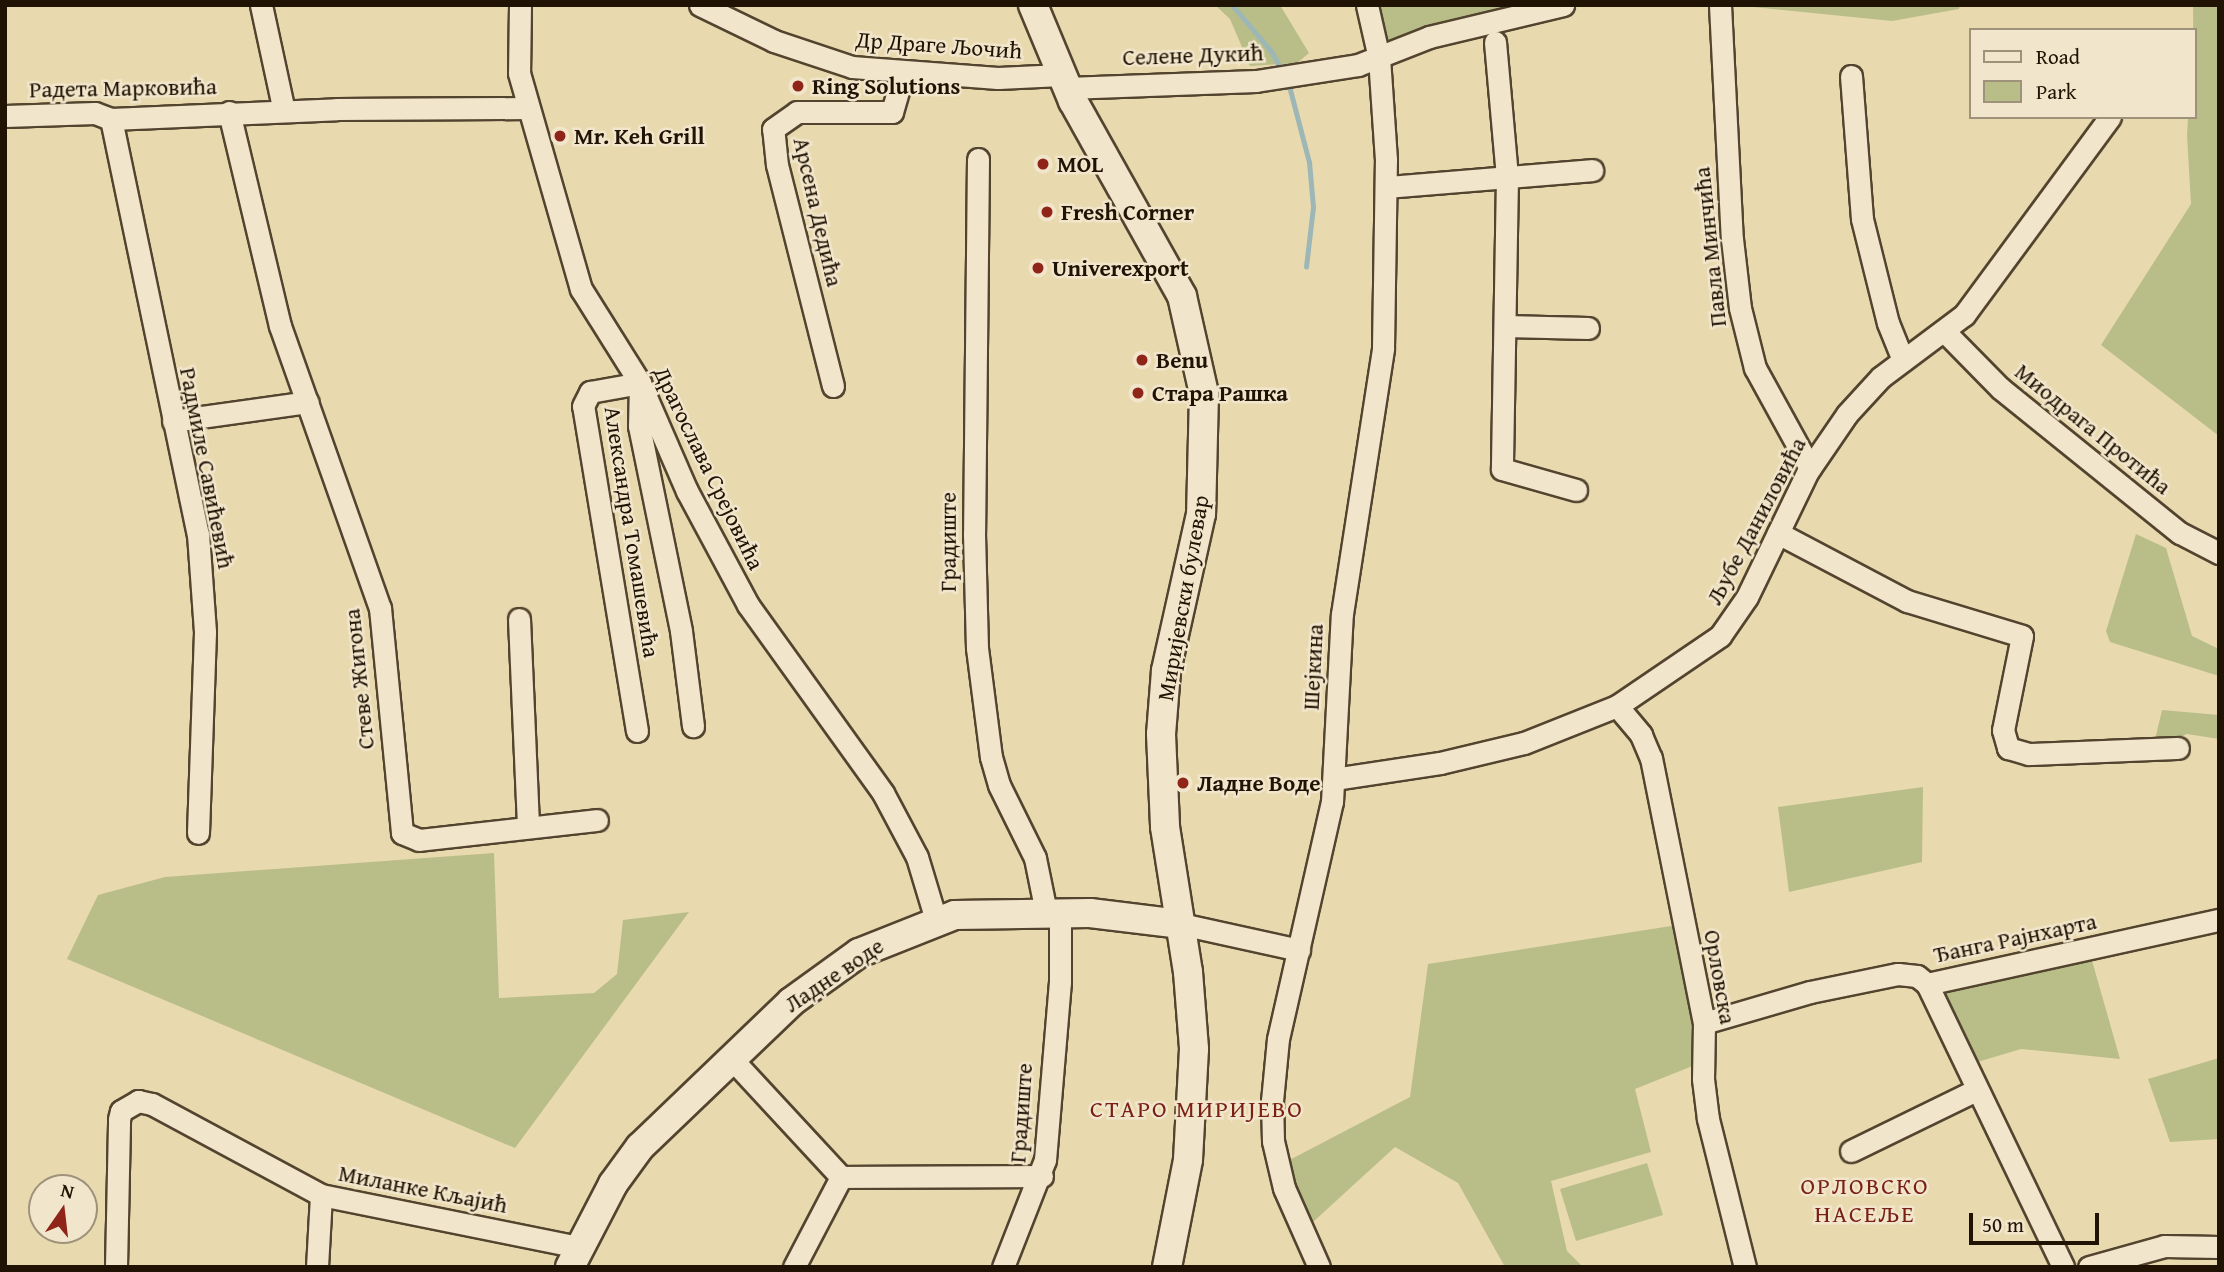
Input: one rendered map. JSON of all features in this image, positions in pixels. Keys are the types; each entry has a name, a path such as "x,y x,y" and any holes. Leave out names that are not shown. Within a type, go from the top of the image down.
{"main road":[{"name":"Миријевски булевар","path":"1033,5 1064,82 1182,296 1204,394 1201,514 1168,660 1161,734 1165,827 1192,1001 1195,1079 1185,1181 1167,1267"},
{"name":"Ладне воде","path":"575,1257 629,1160 730,1057 791,1002 859,953 936,920 979,913 1053,912 1181,924"}],"street":[{"path":"261,5 285,111"},
{"name":"Драгослава Срејовића","path":"520,5 518,58 528,108 577,279 640,383 687,491 748,605 883,793 917,857 936,920"},
{"name":"Др Драге Љочић","path":"700,5 820,58 903,74 1064,82"},
{"name":"Шејкина","path":"1319,1267 1284,1188 1272,1123 1278,1039 1334,779 1342,614 1383,348 1387,187 1379,58 1367,5"},
{"name":"Селене Дукић","path":"1064,82 1270,79 1379,58 1429,37 1563,5"},
{"name":"Павла Минчића","path":"1720,5 1729,205 1740,308 1755,368 1810,468"},
{"path":"1495,42 1507,177 1502,469 1576,490"},
{"name":"Арсена Дедића","path":"833,386 777,165 773,129 797,112 892,112 903,74"},
{"path":"1851,76 1862,219 1888,323 1903,360"},
{"name":"Радета Марковића","path":"5,116 94,113 111,119 229,112 528,108"},
{"name":"Стеве Жигона","path":"229,112 265,272 380,608 402,832 419,840 597,821"},
{"name":"Радмиле Савићевић","path":"111,119 203,575 198,834"},
{"name":"Љубе Даниловића","path":"1334,779 1480,754 1617,706 1685,662 1730,626 1810,468 1861,396 1903,360 1945,332 2006,263 2109,119"},
{"name":"Градиште","path":"978,159 974,534 977,648 991,757 999,785 1031,848 1053,912 1060,982 1042,1176 1003,1267"},
{"path":"1387,187 1592,170"},
{"path":"1505,326 1588,328"},
{"name":"Миодрага Протића","path":"1945,332 2000,388 2180,533 2219,553"},
{"path":"640,383 639,426 681,631 693,726"},
{"name":"Александра Томашевића","path":"637,731 583,406 590,392 640,383"},
{"path":"173,421 308,402"},
{"path":"1778,533 1907,601 2022,636 2003,730 2008,748 2029,754 2178,748"},
{"path":"519,618 528,827"},
{"name":"Орловска","path":"1617,706 1642,735 1651,758 1704,1023 1703,1079 1708,1119 1745,1267"},
{"name":"Ђанга Рајнхарта","path":"1704,1023 1810,992 1898,974 1917,976 1927,984 2219,920"},
{"name":"Ладне воде","path":"1181,924 1298,950"},
{"path":"1927,984 1976,1090 2034,1199 2063,1267"},
{"path":"730,1057 841,1177 1042,1176"},
{"path":"1851,1151 1976,1090"},
{"name":"Миланке Кљајић","path":"116,1267 119,1119 129,1105 152,1104 321,1195 575,1257"},
{"path":"794,1267 841,1177"},
{"path":"317,1267 321,1195"},
{"path":"2089,1267 2164,1246 2219,1247"}],"green space":[{"path":"1215,5 1280,5 1309,53 1297,63 1250,66 1230,19"},
{"path":"1367,5 1527,5 1379,58"},
{"path":"1734,5 1960,5 1959,9 1892,21"},
{"path":"2193,5 2219,5 2219,436 2101,345 2191,204 2187,135 2188,119 2196,119 2196,28 2193,28"},
{"path":"2136,534 2166,548 2192,636 2219,649 2219,676 2110,642 2106,631"},
{"path":"2162,710 2219,715 2219,739 2187,734 2153,748"},
{"path":"1923,787 1922,862 1789,892 1778,807"},
{"path":"494,853 499,998 594,993 617,974 623,920 689,912 515,1148 67,959 98,895 165,877"},
{"path":"1684,924 1705,1061 1635,1089 1651,1152 1551,1181 1567,1251 1583,1267 1505,1267 1458,1183 1395,1147 1301,1233 1278,1166 1410,1097 1428,964"},
{"path":"2089,950 2120,1059 2021,1049 1964,1066 1927,984"},
{"path":"2219,1058 2219,1139 2170,1142 2148,1079"},
{"path":"1647,1163 1663,1215 1576,1241 1560,1189"}],"waterway":[{"path":"1232,5 1271,51 1283,73"},
{"path":"1288,82 1309,162 1313,207 1306,267"}],"place":[{"name":"Ring Solutions","path":"798,86"},
{"name":"Mr. Keh Grill","path":"560,136"},
{"name":"MOL","path":"1043,164"},
{"name":"Fresh Corner","path":"1047,212"},
{"name":"Univerexport","path":"1038,268"},
{"name":"Benu","path":"1142,360"},
{"name":"Стара Рашка","path":"1138,393"},
{"name":"Ладне Воде","path":"1183,783"}],"district":[{"name":"СТАРО МИРИЈЕВО","path":"1197,1109"},
{"name":"ОРЛОВСКО НАСЕЉЕ","path":"1865,1200"}]}
